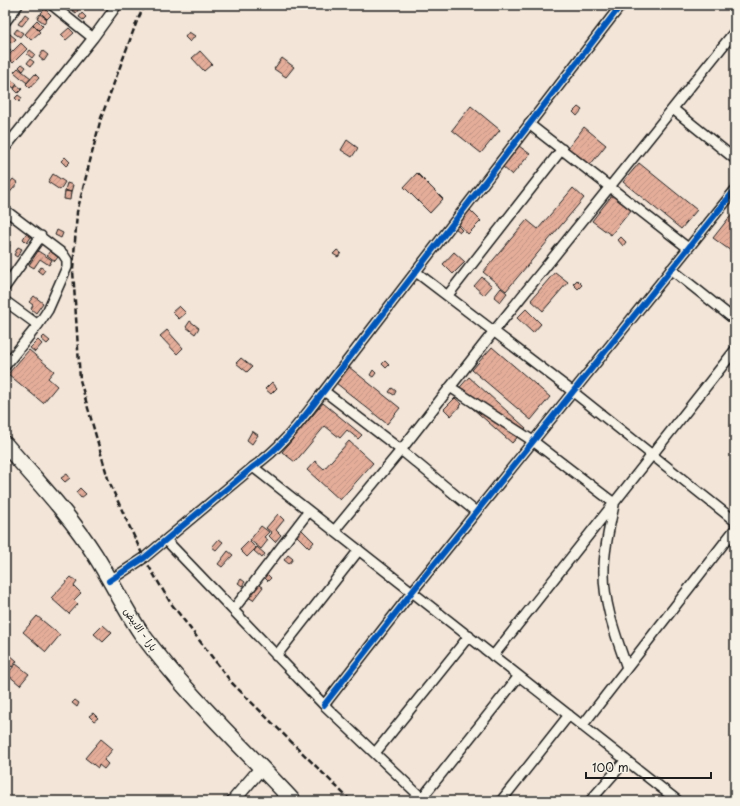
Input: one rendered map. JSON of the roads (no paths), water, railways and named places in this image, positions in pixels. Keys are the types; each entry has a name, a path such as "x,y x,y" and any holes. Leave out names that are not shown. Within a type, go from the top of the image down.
{"main road":[{"name":"بارا - الابيض","path":"5,444 74,525 95,555 140,632 183,684 293,801"}],"street":[{"path":"5,22 18,5"},
{"path":"52,5 93,38"},
{"path":"5,148 93,38 117,5"},
{"path":"109,581 144,558 253,467 266,459 285,439 324,391 621,5"},
{"path":"334,531 401,450 494,331 735,31"},
{"path":"673,109 735,159"},
{"path":"529,124 688,248"},
{"path":"448,295 562,149"},
{"path":"324,705 572,391 735,190"},
{"path":"5,210 64,254 68,260 67,267 48,310 38,325 5,366"},
{"path":"5,287 41,236"},
{"path":"671,269 735,320"},
{"path":"416,272 572,391 735,521"},
{"path":"5,301 38,325"},
{"path":"493,656 735,350"},
{"path":"450,387 533,441 614,503"},
{"path":"324,391 401,450 476,512"},
{"path":"253,467 675,800"},
{"path":"614,503 604,562 604,578 606,597 611,618 627,668"},
{"path":"233,610 309,511"},
{"path":"582,726 735,529"},
{"path":"166,540 324,705 424,800 519,676"},
{"path":"276,656 360,550"},
{"path":"375,753 469,636"},
{"path":"501,801 569,715"},
{"path":"590,801 626,760"},
{"path":"233,801 262,767"}],"railway":[{"path":"145,5 137,21 101,118 77,212 73,270 80,380 109,482 144,558 170,602 232,683 351,801"}]}
